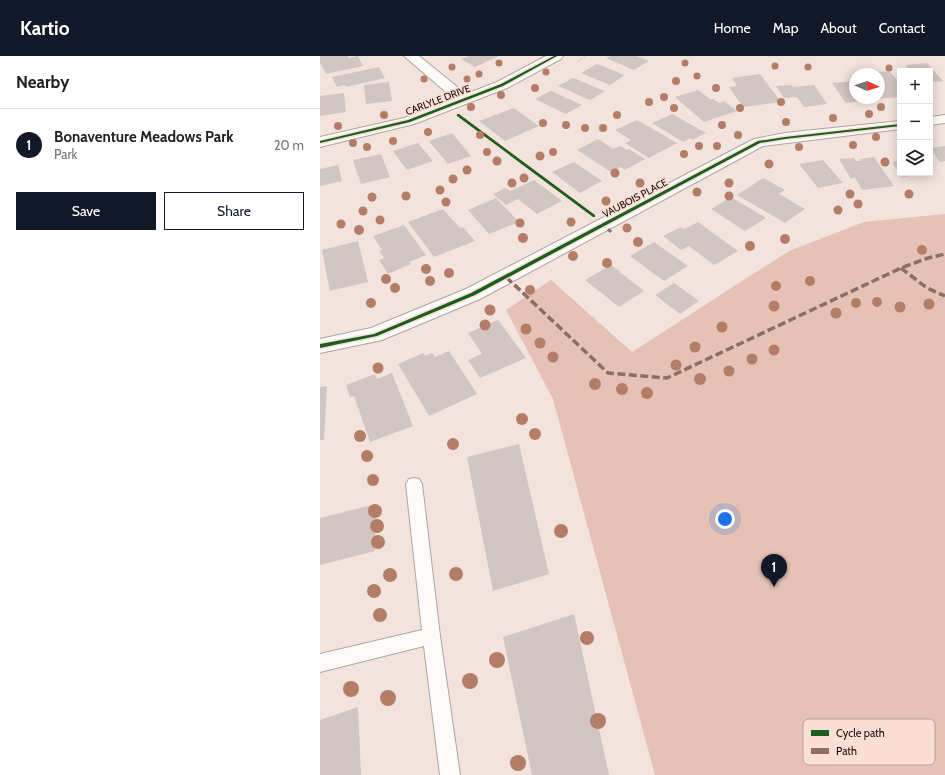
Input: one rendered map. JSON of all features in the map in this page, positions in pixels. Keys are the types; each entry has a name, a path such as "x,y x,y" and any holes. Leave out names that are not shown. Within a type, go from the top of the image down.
{"street":[{"path":"411,56 464,100"},
{"name":"CARLYLE DRIVE","path":"320,142 409,121 502,85 556,56"},
{"path":"933,121 945,119"},
{"name":"VAUBOIS PLACE","path":"320,346 375,335 473,294 759,142 897,124"}],"lane":[{"path":"414,484 450,775"},
{"path":"320,663 432,636"}],"shaded area":[{"path":"945,214 945,775 655,775 553,399 506,310 551,280 632,352 789,251 864,222"}],"building":[{"path":"320,56 348,56 349,58 358,56 363,66 326,74 320,64"},
{"path":"469,56 499,56 475,67 461,59"},
{"path":"611,56 636,56 649,61 634,70 606,58"},
{"path":"927,63 931,68 908,68 905,65"},
{"path":"597,64 625,75 610,85 581,73"},
{"path":"379,67 385,78 346,87 345,85 337,87 332,77"},
{"path":"933,70 943,81 933,82"},
{"path":"885,71 889,71 897,80 897,97 885,98"},
{"path":"760,74 781,102 743,107 729,87 737,86 732,78"},
{"path":"573,78 605,91 590,100 558,86"},
{"path":"389,82 392,101 366,104 364,85"},
{"path":"849,82 849,103 846,103 832,83"},
{"path":"791,85 793,87 814,85 827,104 804,107 797,97 784,98 776,86"},
{"path":"698,90 710,99 713,99 719,103 724,101 737,111 704,122 675,97"},
{"path":"551,91 582,105 566,114 535,99"},
{"path":"344,93 346,112 320,116 320,96"},
{"path":"514,108 539,126 505,141 479,121"},
{"path":"672,114 706,133 692,140 690,138 683,142 652,123"},
{"path":"637,120 677,143 649,158 625,143 631,140 615,130"},
{"path":"452,133 471,156 448,164 429,141"},
{"path":"598,139 613,149 620,146 627,150 629,149 645,159 625,170 621,167 611,172 577,150"},
{"path":"418,143 433,161 407,170 393,151"},
{"path":"945,146 945,161 940,162 933,152 933,148"},
{"path":"381,154 390,177 361,184 353,160"},
{"path":"874,157 894,186 862,190 855,178 851,179 839,159 854,158 856,161 861,161 860,159"},
{"path":"823,160 843,183 818,188 799,164"},
{"path":"894,161 897,161 897,169 893,164"},
{"path":"574,162 602,181 580,193 552,172"},
{"path":"338,165 342,181 320,186 320,169"},
{"path":"763,178 785,190 779,194 805,209 785,223 737,195"},
{"path":"534,180 562,201 537,214 518,199 506,205 493,194 506,188 510,191"},
{"path":"731,197 766,218 745,231 711,209"},
{"path":"496,198 519,222 489,234 468,210"},
{"path":"443,209 460,228 463,227 475,241 434,257 408,222"},
{"path":"698,222 738,251 714,265 689,246 681,250 663,236 681,227 684,229"},
{"path":"404,225 426,255 409,262 411,264 388,274 379,260 384,258 379,251 382,250 373,236"},
{"path":"358,241 368,282 330,291 322,250"},
{"path":"654,242 688,266 664,281 630,256"},
{"path":"611,265 644,291 619,307 585,280"},
{"path":"674,283 699,301 680,314 655,295"},
{"path":"498,320 526,358 480,378 468,360 482,354 468,333"},
{"path":"449,351 477,394 429,416 398,364 423,353 425,356 432,353 435,357"},
{"path":"392,373 413,426 370,442 354,396 350,397 346,385 375,374 377,379"},
{"path":"327,386 324,440 320,440 320,387"},
{"path":"519,444 549,574 493,591 467,457"},
{"path":"376,504 375,551 320,565 320,518"},
{"path":"574,614 609,775 532,775 503,637"},
{"path":"358,707 361,775 320,775 320,720"}],"marked path":[{"path":"602,223 611,232"},
{"path":"506,277 608,373 667,378 901,268 928,258 945,254"},
{"path":"901,268 927,288 945,296"}],"cycle path":[{"path":"320,142 409,121 502,85 556,56"},
{"path":"458,115 594,216"},
{"path":"320,346 375,335 473,294 759,142 897,125"}],"place":[{"name":"Bonaventure Meadows Park","path":"774,587"}]}
